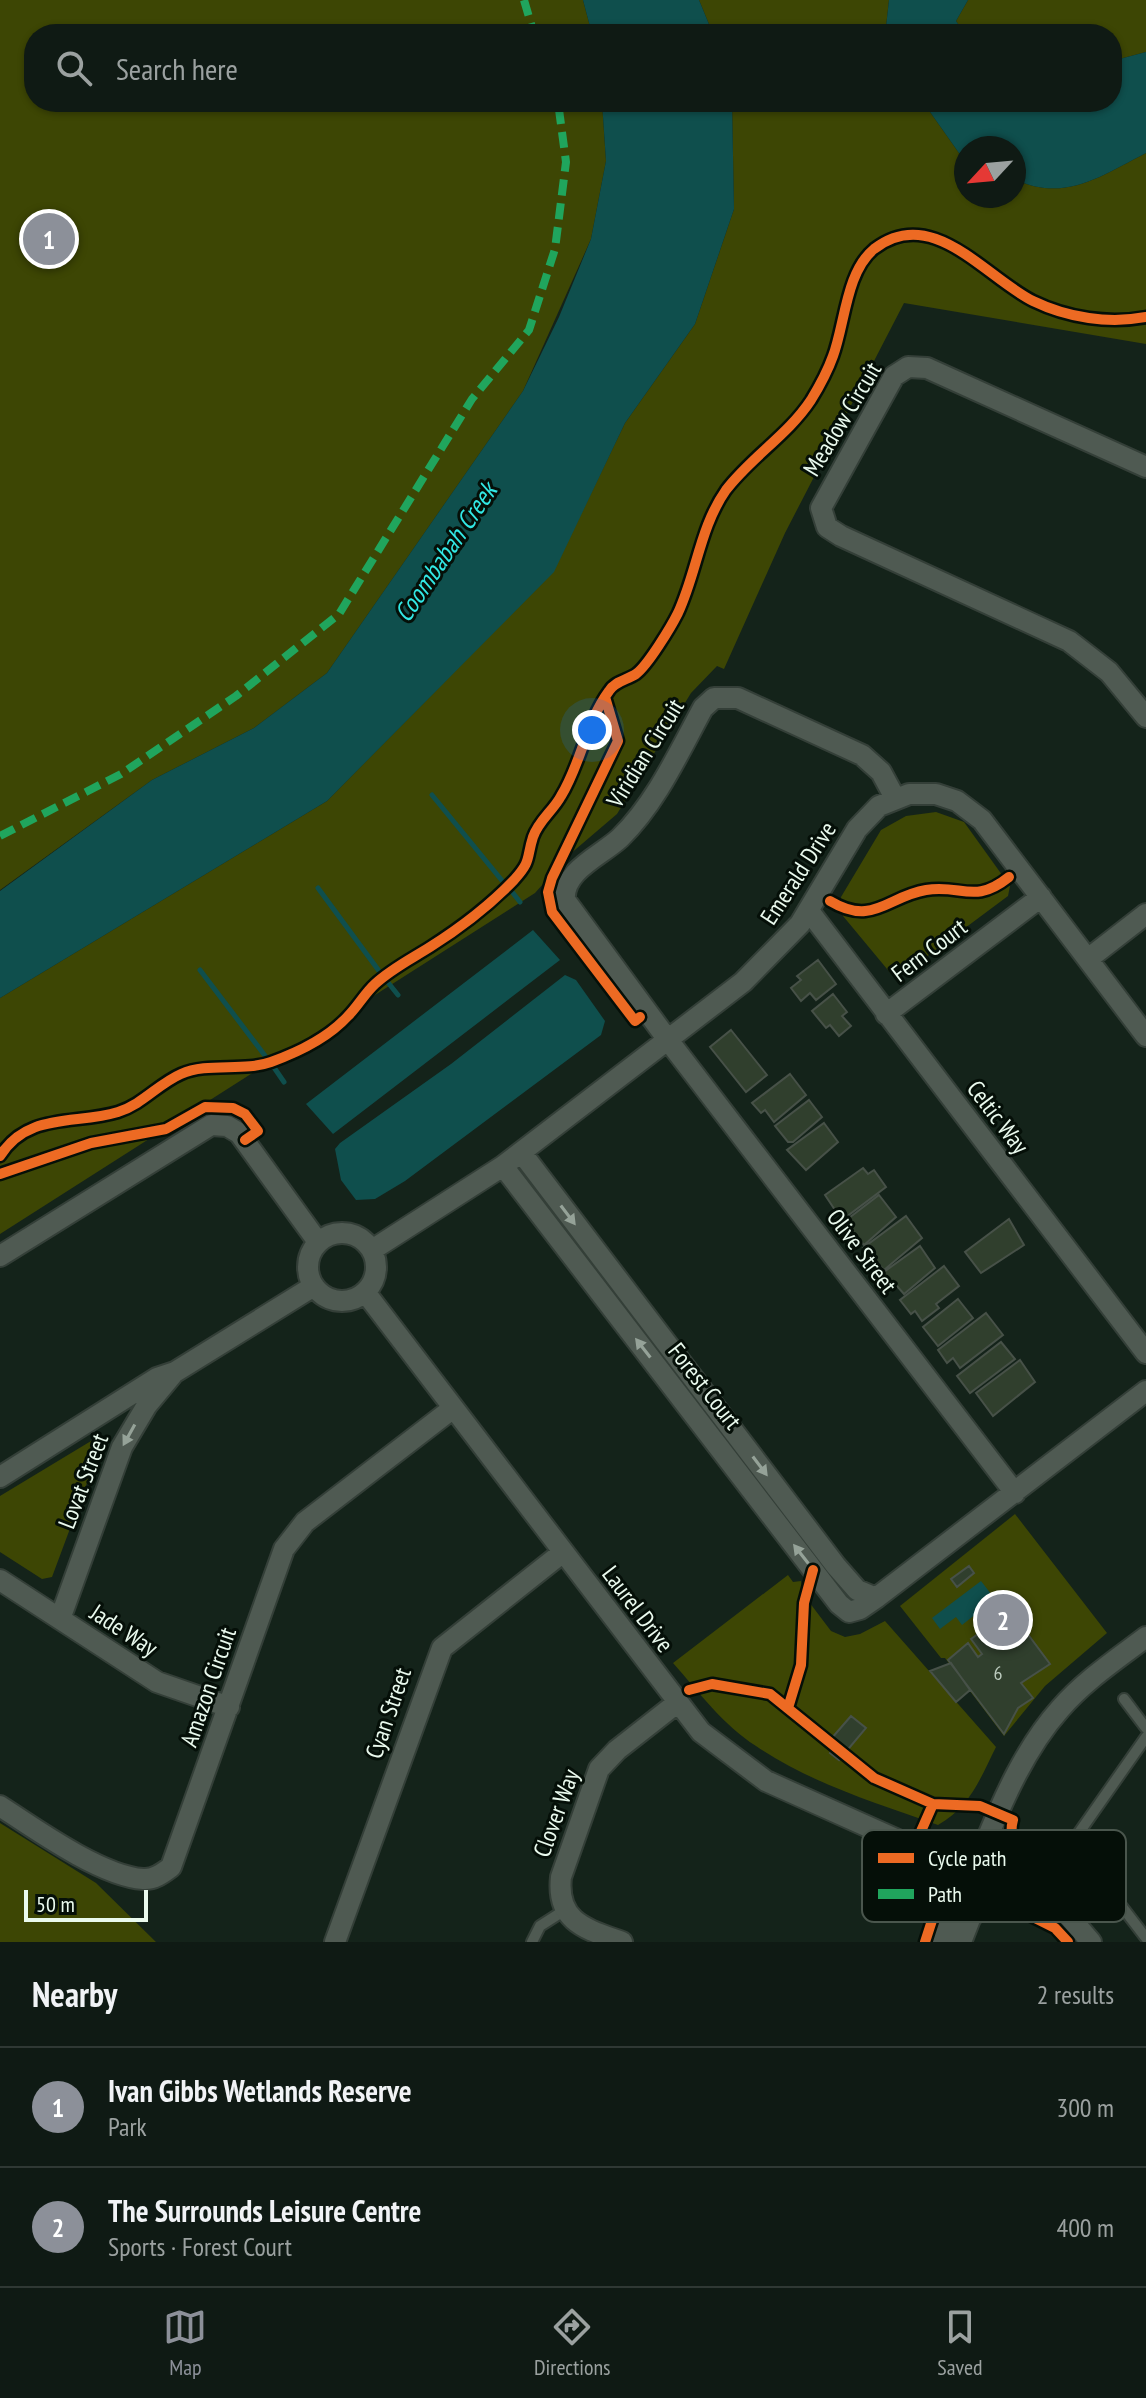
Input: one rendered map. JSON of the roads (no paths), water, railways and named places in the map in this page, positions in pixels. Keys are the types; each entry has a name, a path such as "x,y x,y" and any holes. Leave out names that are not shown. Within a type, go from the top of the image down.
{"street":[{"name":"Meadow Circuit","path":"1146,467 927,368 908,367 894,376 821,508 827,527 841,536 1069,641 1109,672 1146,717"},
{"name":"Viridian Circuit","path":"668,1040 574,916 565,893 576,873 620,838 644,809 708,703 722,696 738,698 862,755 881,772 895,798"},
{"path":"895,798 926,793 948,797 966,806 982,820 1146,1036"},
{"name":"Emerald Drive","path":"372,1250 503,1166 765,963 809,911 860,824 873,811 895,798"},
{"name":"Fern Court","path":"886,1014 1041,897"},
{"name":"Celtic Way","path":"809,911 1146,1353"},
{"path":"1088,959 1146,914"},
{"name":"Olive Street","path":"668,1040 1015,1493"},
{"path":"0,1256 211,1125 227,1126 239,1133 318,1242"},
{"name":"Forest Court","path":"521,1152 836,1566 857,1590 876,1598"},
{"name":"Forest Court","path":"503,1166 839,1604 849,1612 860,1609 876,1598 1146,1391"},
{"path":"343,1232 354,1235 372,1250 374,1278 365,1292 345,1301 323,1294 314,1286 308,1263 318,1242 343,1232"},
{"name":"Lovat Street","path":"0,1477 157,1378 175,1372 314,1286"},
{"name":"Laurel Drive","path":"365,1292 677,1703 723,1751 766,1781 875,1830"},
{"name":"Lovat Street","path":"60,1619 122,1447 147,1405 175,1372"},
{"name":"Amazon Circuit","path":"0,1806 80,1856 143,1879 159,1876 175,1860 278,1562 294,1535 452,1409"},
{"name":"Cyan Street","path":"335,1942 442,1648 562,1553"},
{"name":"Jade Way","path":"0,1580 157,1682 229,1707"},
{"path":"991,1830 1004,1800 1047,1725 1061,1707 1103,1669 1146,1637"},
{"name":"Clover Way","path":"565,1910 559,1895 561,1877 592,1782 608,1758 677,1703"},
{"path":"565,1910 582,1926 622,1942"},
{"path":"941,1942 948,1922"},
{"path":"961,1942 969,1922"},
{"path":"1074,1922 1091,1942"}],"lane":[{"path":"1124,1699 1146,1728"},
{"path":"1081,1830 1146,1737"},
{"path":"532,1942 540,1926 565,1910"},
{"path":"1126,1912 1146,1938"}],"water":[{"path":"583,0 699,0 709,24 589,24"},
{"path":"889,0 968,0 956,21 958,24 886,24"},
{"path":"1146,52 1146,153 1082,184 1050,188 1026,184 1026,136 954,136 954,146 930,112 1122,112 1122,58"},
{"name":"Coombabah Creek","path":"603,112 732,112 734,209 695,324 625,423 554,572 327,801 0,998 0,891 152,780 254,728 327,673 523,391 559,317 591,239 606,161"},
{"path":"533,930 560,960 333,1134 306,1104"},
{"path":"565,975 576,980 605,1021 601,1035 405,1181 375,1199 356,1200 341,1180 335,1149 340,1143 451,1064"},
{"path":"981,1581 995,1599 962,1625 956,1617 940,1629 932,1618"}],"waterway":[{"path":"432,795 504,883"},
{"path":"318,888 382,975"},
{"path":"509,888 520,902"},
{"path":"200,970 266,1057"},
{"path":"386,980 398,995"},
{"path":"273,1066 284,1082"}],"place":[{"name":"Ivan Gibbs Wetlands Reserve","path":"49,239"},
{"name":"The Surrounds Leisure Centre","path":"1003,1620"}]}
